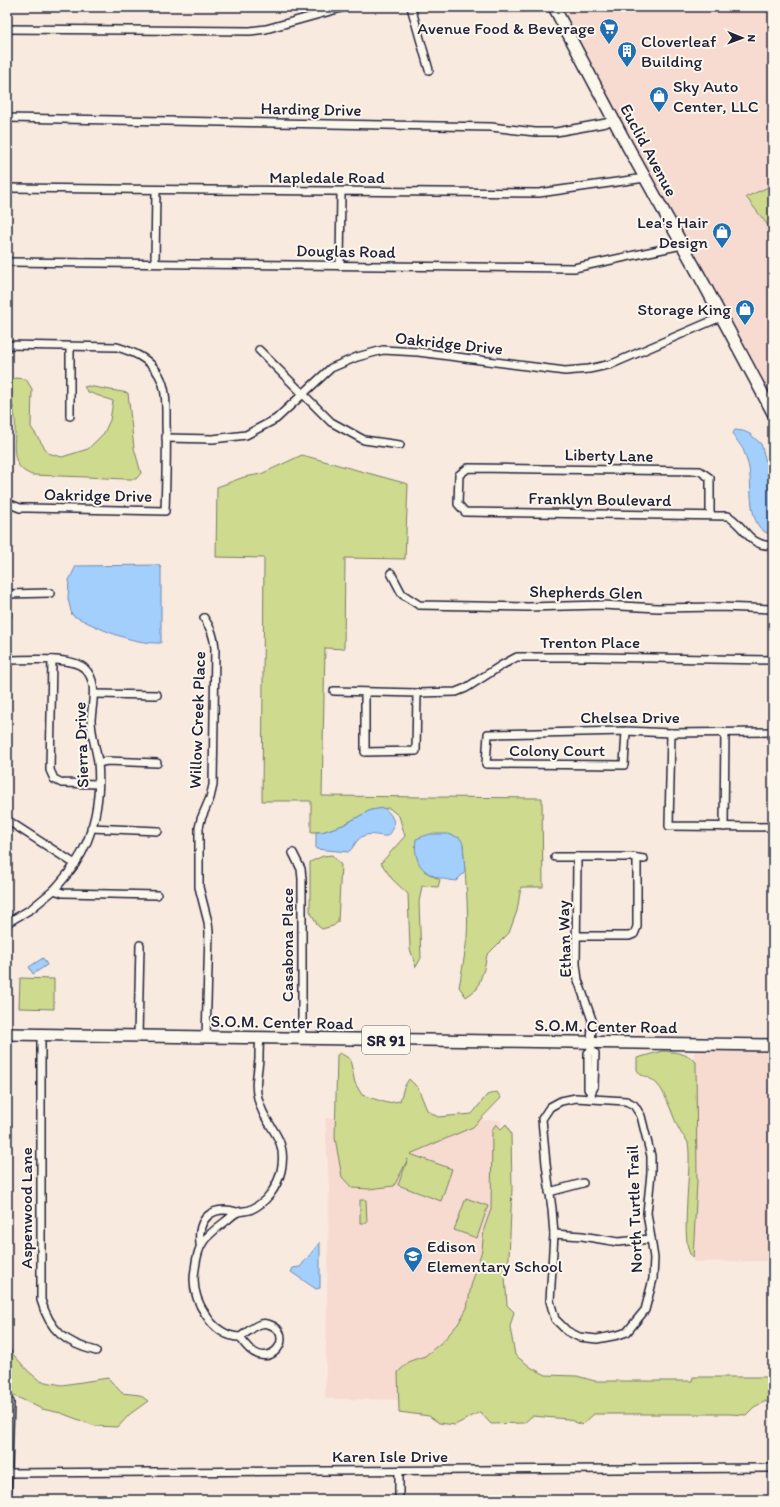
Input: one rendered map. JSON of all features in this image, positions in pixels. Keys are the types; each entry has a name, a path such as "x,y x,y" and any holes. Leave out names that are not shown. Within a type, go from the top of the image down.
{"main road":[{"name":"Euclid Avenue","path":"554,7 613,119 773,413"},
{"name":"S.O.M. Center Road","path":"7,1034 591,1046 773,1045"}],"street":[{"path":"7,29 250,31 266,29 345,7"},
{"path":"411,7 429,70"},
{"name":"Harding Drive","path":"7,118 491,127 534,132 556,132 606,123 613,119"},
{"name":"Mapledale Road","path":"7,188 539,193 645,178"},
{"path":"156,190 156,263"},
{"path":"340,266 341,192"},
{"name":"Douglas Road","path":"7,262 574,268 682,245"},
{"name":"Oakridge Drive","path":"166,438 213,439 246,435 276,419 331,368 357,356 383,350 418,352 565,371 589,369 612,364 721,317"},
{"name":"Oakridge Drive","path":"7,345 117,347 135,352 150,363 159,375 164,387 166,438 165,511 20,508 7,503"},
{"path":"70,347 70,416"},
{"path":"259,350 331,422 364,440 400,445"},
{"name":"Franklyn Boulevard","path":"468,468 459,475 458,504 465,512 728,516 738,522 752,540 759,544 773,546"},
{"name":"Liberty Lane","path":"468,468 700,471 710,478 710,515"},
{"name":"Shepherds Glen","path":"391,573 402,594 417,604 426,605 528,607 602,605 658,608 719,607 773,609"},
{"path":"7,616 7,594 50,593"},
{"name":"Willow Creek Place","path":"204,618 212,631 215,648 213,785 199,828 198,887 208,922 209,932 206,1038"},
{"name":"Trenton Place","path":"334,691 417,693 456,692 466,688 517,657 773,660"},
{"name":"Sierra Drive","path":"7,660 52,660 75,662 85,669 92,680 94,694 91,722 98,763 97,805 92,828 75,864 54,890 31,908 7,923"},
{"path":"52,660 50,770 54,779 62,783 98,784"},
{"path":"365,692 365,752 416,751 417,693"},
{"path":"94,694 157,695"},
{"name":"Chelsea Drive","path":"488,734 626,730 672,733 773,732"},
{"name":"Colony Court","path":"488,734 486,764 624,765 626,730"},
{"path":"724,827 725,732"},
{"path":"672,733 669,826 773,828"},
{"path":"98,763 157,763"},
{"path":"10,822 75,864"},
{"path":"92,828 158,831"},
{"name":"Casabona Place","path":"293,853 301,868 302,879 302,1039"},
{"path":"555,857 640,858 637,927 634,934 628,936 577,936"},
{"name":"Ethan Way","path":"577,857 576,964 578,980 592,1020 591,1046"},
{"path":"54,890 63,893 157,895"},
{"path":"138,1037 140,945"},
{"name":"Aspenwood Lane","path":"41,1034 41,1300 45,1314 52,1326 64,1338 79,1347 96,1351"},
{"path":"200,1244 216,1227 237,1212 252,1209 268,1197 278,1181 282,1163 282,1149 278,1135 264,1115 258,1099 256,1081 260,1038"},
{"path":"591,1046 595,1053 595,1060 594,1087 591,1096"},
{"name":"North Turtle Trail","path":"591,1096 626,1101 634,1105 641,1116 650,1156 651,1173 647,1212 654,1258 653,1279 645,1310 627,1332 597,1339 579,1337 567,1330 555,1319 550,1302 554,1234 542,1119 550,1107 561,1101 591,1096"},
{"path":"550,1192 583,1183"},
{"path":"237,1212 224,1209 214,1211 203,1220 200,1229 200,1244 195,1264 194,1278 198,1303 207,1318 218,1329 230,1336 240,1337 257,1325 264,1324 277,1329 280,1332 279,1347 274,1353 263,1356 253,1352 240,1337"},
{"path":"554,1234 582,1236 618,1242 651,1239"},
{"path":"7,1500 10,1402"},
{"name":"Karen Isle Drive","path":"8,1473 773,1468"},
{"path":"399,1471 399,1500"}],"shaded area":[{"path":"502,7 550,7 553,12 504,15"},
{"path":"555,7 773,7 773,185 747,198 773,232 773,405 670,217 625,124 620,126"},
{"path":"694,1048 773,1048 773,1261 693,1262"},
{"name":"Edison Elementary School","path":"325,1118 501,1120 495,1401 325,1399 329,1191"}],"green space":[{"path":"773,185 773,232 746,197"},
{"path":"15,378 26,379 32,389 31,427 48,453 62,457 88,449 104,433 110,420 113,401 88,392 84,387 88,386 128,393 134,448 141,473 136,479 124,479 32,475 24,471 16,459 14,451 15,418 7,384"},
{"path":"302,455 408,484 405,559 345,558 344,649 325,648 322,796 542,798 543,887 521,887 517,911 509,933 487,955 477,989 466,997 459,987 467,938 467,903 463,844 424,871 440,880 438,887 422,886 419,902 421,958 416,967 410,949 408,894 392,879 381,863 405,836 399,816 389,808 371,810 343,825 322,832 311,832 311,801 262,801 264,558 216,557 217,487 244,477 261,474"},
{"path":"332,855 341,865 338,922 333,926 322,929 318,926 310,911 310,862 323,856"},
{"path":"20,978 54,979 54,1009 19,1008"},
{"path":"662,1051 680,1054 696,1062 697,1182 693,1258 689,1251 686,1222 689,1169 688,1143 681,1133 666,1098 660,1088 653,1080 641,1075 637,1070 637,1058"},
{"path":"340,1053 350,1059 355,1083 362,1095 387,1103 400,1101 404,1087 409,1079 418,1088 427,1110 438,1117 472,1114 487,1095 497,1092 501,1098 473,1127 410,1154 452,1169 441,1201 398,1185 408,1159 394,1186 369,1189 352,1188 342,1177 335,1138 337,1055"},
{"path":"496,1124 501,1129 506,1124 511,1134 512,1188 509,1258 505,1276 507,1305 514,1312 510,1327 515,1355 532,1368 546,1375 577,1376 595,1381 692,1381 693,1377 773,1377 773,1412 766,1401 754,1407 746,1415 594,1414 582,1425 568,1419 532,1416 524,1423 491,1424 480,1412 455,1425 439,1423 429,1416 399,1412 398,1372 410,1361 425,1356 443,1341 458,1324 467,1308 471,1286 482,1250 484,1229 491,1209 492,1130"},
{"path":"466,1198 488,1206 477,1238 454,1230"},
{"path":"360,1200 366,1200 367,1223 360,1223"},
{"path":"7,1339 12,1353 28,1371 40,1381 62,1385 108,1378 122,1393 140,1395 148,1401 130,1414 118,1427 95,1426 61,1413 42,1409 7,1394"}],"water":[{"path":"735,430 750,434 761,444 773,486 773,535 764,531 758,525 754,516 750,473 743,449 733,433"},
{"path":"159,565 161,568 161,643 149,643 126,638 103,630 72,615 68,599 69,580 76,566"},
{"path":"384,808 394,821 393,829 388,836 365,835 358,840 348,852 316,849 316,832 322,832 343,825 371,810"},
{"path":"430,834 448,834 460,838 463,844 465,872 456,881 446,880 430,874 420,865 415,849 416,839"},
{"path":"43,958 47,965 33,974 29,967"},
{"path":"320,1242 320,1288 316,1289 291,1272 293,1268 300,1267"}],"place":[{"name":"Avenue Food & Beverage","path":"609,45"},
{"name":"Cloverleaf Building","path":"627,68"},
{"name":"Sky Auto Center, LLC","path":"659,113"},
{"name":"Lea's Hair Design","path":"722,249"},
{"name":"Storage King","path":"745,326"},
{"name":"Edison Elementary School","path":"413,1273"}]}
